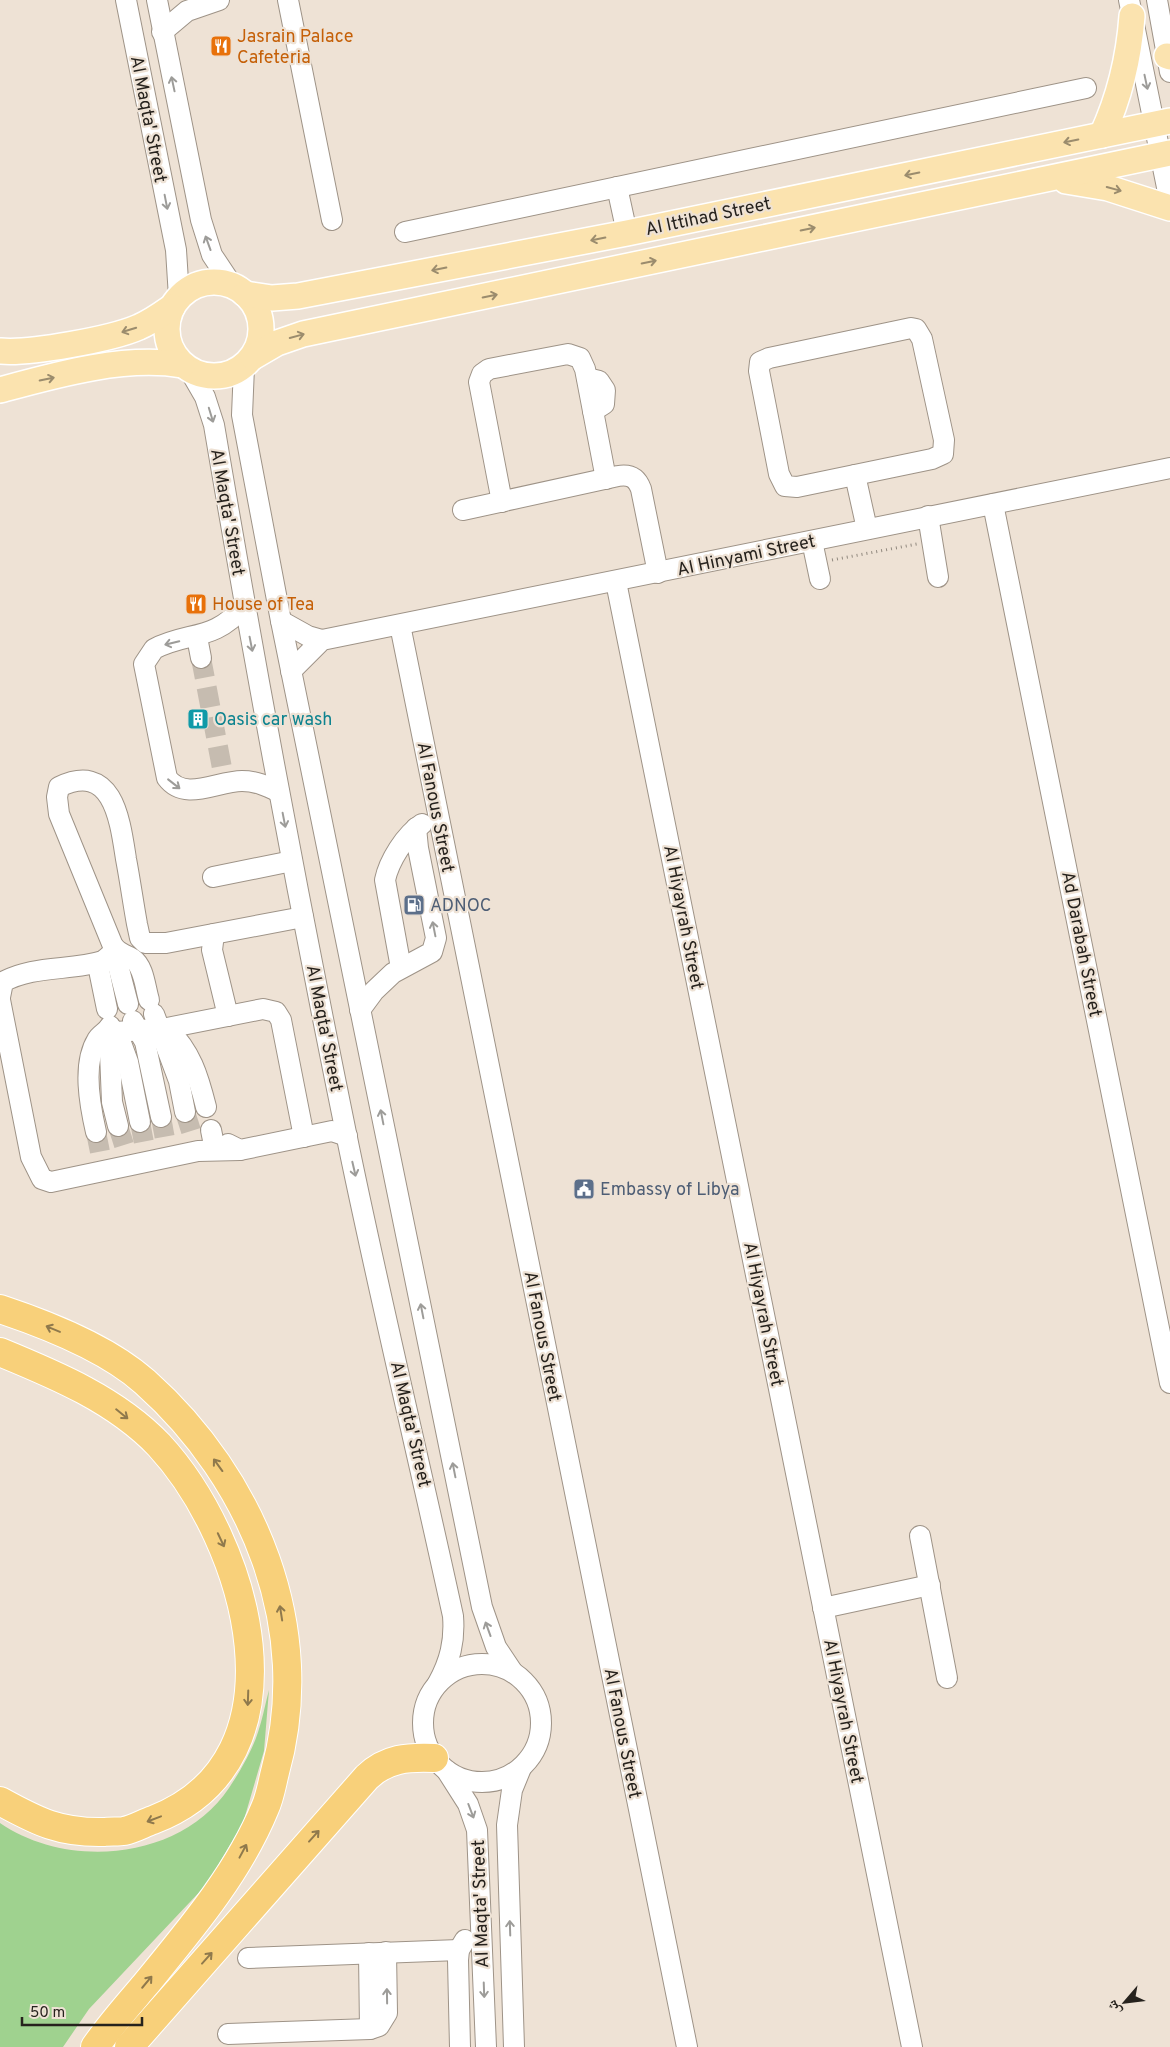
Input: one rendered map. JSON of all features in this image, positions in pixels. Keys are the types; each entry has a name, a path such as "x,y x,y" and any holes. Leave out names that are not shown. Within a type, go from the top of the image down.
{"highway":[{"path":"0,1309 53,1328 97,1350 144,1380 188,1424 223,1473 253,1527 277,1591 288,1662 284,1738 265,1808 228,1877 170,1955 95,2047"},
{"path":"0,1352 81,1387 118,1410 159,1445 194,1489 222,1541 242,1599 249,1656 249,1705 233,1754 209,1786 172,1813 124,1831 79,1832 40,1823 0,1801"},
{"path":"129,2047 367,1777 384,1764 409,1757 440,1764"}],"main road":[{"path":"1102,135 1117,99 1125,72 1131,8"},
{"name":"Al Ittihad Street","path":"238,289 258,297 285,298 626,233 1162,122"},
{"name":"Al Ittihad Street","path":"248,362 277,343 303,334 1048,180 1165,154"},
{"path":"1048,180 1108,188 1170,208"},
{"path":"0,351 20,352 128,331 151,321 190,288 203,283 218,282 238,289 254,304 260,317 262,330 259,344 248,362 232,374 218,377 204,376 186,368 153,361 124,363 0,390"},
{"path":"175,302 167,322 167,337 172,352 186,368"}],"street":[{"name":"Al Maqta' Street","path":"126,0 176,250 175,302"},
{"name":"Al Maqta' Street","path":"157,0 201,220 212,255 238,289"},
{"path":"288,0 332,220"},
{"path":"1157,0 1169,62"},
{"path":"162,32 182,14 204,1"},
{"path":"1131,8 1162,122 1170,202"},
{"path":"405,232 1086,88"},
{"path":"618,187 626,233"},
{"path":"905,329 916,329 922,340 944,440 943,454 932,459 856,475 797,487 785,486 778,474 759,371 760,362 769,358 905,329"},
{"path":"502,502 480,386 482,374 489,369 572,354 582,361 606,478"},
{"name":"Al Maqta' Street","path":"248,362 242,415 291,671 482,1607 493,1641 512,1671"},
{"name":"Al Maqta' Street","path":"186,368 205,397 214,425 244,606 303,917 347,1136 453,1616 454,1634 452,1651 438,1683"},
{"name":"Al Hinyami Street","path":"322,640 616,582 928,516 1170,468"},
{"path":"463,510 624,475 635,479 639,484 658,573"},
{"path":"856,475 867,529"},
{"name":"Ad Darabah Street","path":"993,504 1170,1383"},
{"path":"928,516 938,577"},
{"path":"812,541 818,571"},
{"name":"Al Hiyayrah Street","path":"616,582 912,2047"},
{"path":"244,606 228,623 197,637 159,646 149,653 144,664 166,778 176,787 188,790 224,776 253,782 279,792"},
{"path":"281,621 322,640 291,671"},
{"name":"Al Fanous Street","path":"400,625 687,2047"},
{"path":"197,637 201,658"},
{"path":"140,1122 128,1062 111,1023 99,970 108,953 59,814 57,797 59,787 78,779 91,781 102,787 119,816 140,938 145,943 166,943 303,917"},
{"path":"406,966 385,888 386,873 416,828 438,818"},
{"path":"360,1010 380,985 406,966 432,952 436,943 416,828"},
{"path":"213,877 292,861"},
{"path":"214,934 212,950 228,1016"},
{"path":"161,1117 145,1042 147,1018 140,965 131,957 108,953 89,965 68,966 12,977 3,982 0,999 26,1138 36,1171 42,1179 50,1182 198,1151 240,1150 332,1131 347,1136"},
{"path":"96,1132 87,1088 93,1051 97,1039 111,1023 147,1018 228,1016 263,1009 276,1012 281,1020 304,1137"},
{"path":"147,1018 179,1040 196,1069 206,1108"},
{"path":"147,1018 179,1081 185,1112"},
{"path":"111,1023 112,1102 118,1126"},
{"path":"100,1152 101,1156 105,1159 135,1149 202,1136 221,1140 240,1150"},
{"path":"920,1536 947,1678"},
{"path":"823,1608 930,1585"},
{"path":"480,1663 497,1665 512,1671 525,1681 534,1694 540,1710 542,1726 539,1742 532,1756 521,1768 507,1777 492,1782 476,1782 460,1778 440,1764 427,1744 423,1728 424,1712 428,1697 438,1683 450,1672 465,1666 480,1663"},
{"name":"Al Maqta' Street","path":"440,1764 468,1804 477,1830 486,2047"},
{"name":"Al Maqta' Street","path":"514,2047 507,1819 512,1790 521,1768"},
{"path":"460,2047 459,1950 468,1936 482,1926"},
{"path":"248,1958 459,1950"},
{"path":"228,2034 366,2035 377,1953"}],"path":[{"path":"818,571 932,542"}],"green space":[{"path":"269,1690 264,1751 243,1823 207,1884 89,2009 63,2047 0,2047 0,1823 27,1838 58,1847 90,1852 122,1850 153,1843 183,1830 208,1812 237,1776 256,1738"}],"tunnel":[{"path":"201,658 222,768"},
{"path":"185,1112 192,1134"},
{"path":"161,1117 165,1139"},
{"path":"140,1122 144,1143"},
{"path":"118,1126 125,1148"},
{"path":"96,1132 100,1152"}],"place":[{"name":"Jasrain Palace Cafeteria","path":"221,46"},
{"name":"House of Tea","path":"196,604"},
{"name":"Oasis car wash","path":"198,719"},
{"name":"ADNOC","path":"414,905"},
{"name":"Embassy of Libya","path":"584,1189"}]}
